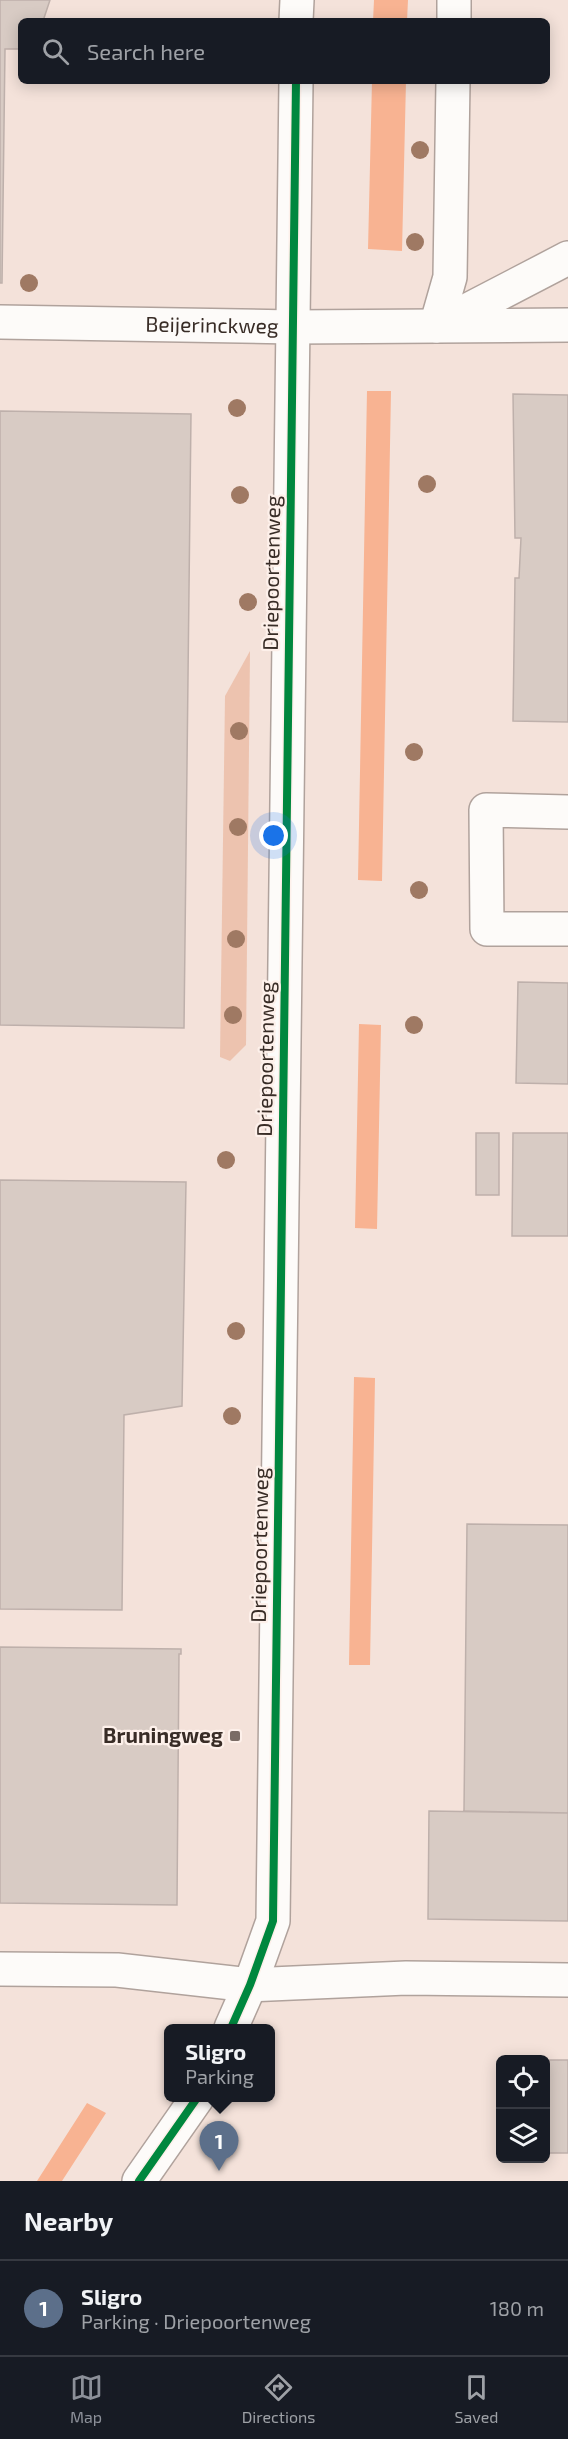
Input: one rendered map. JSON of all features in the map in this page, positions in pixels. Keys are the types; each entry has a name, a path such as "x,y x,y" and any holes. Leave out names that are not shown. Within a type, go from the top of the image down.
{"street":[{"path":"297,0 297,18"},
{"path":"454,0 454,18"},
{"name":"Driepoortenweg","path":"233,2024 250,1985 273,1921 296,84"},
{"path":"436,326 450,277 453,84"},
{"path":"436,326 472,310 568,258"},
{"name":"Beijerinckweg","path":"0,322 293,327 565,323"},
{"path":"568,812 486,810 487,929 568,929"},
{"path":"0,1969 117,1970 250,1985 406,1978 568,1980"},
{"path":"139,2181 194,2102"}],"shaded area":[{"path":"374,0 408,0 407,18 373,18"},
{"path":"372,84 406,84 402,251 368,249"},
{"path":"367,391 391,391 382,881 358,880"},
{"path":"250,651 246,1045 230,1061 220,1057 225,696"},
{"path":"359,1024 381,1025 377,1229 355,1228"},
{"path":"354,1377 375,1378 370,1665 349,1665"},
{"path":"87,2103 106,2113 62,2181 37,2181"}],"building":[{"path":"0,0 50,0 44,18 18,18 18,49 5,49 2,283 0,283"},
{"path":"513,394 568,395 568,722 513,721 515,578 519,578 521,538 515,538"},
{"path":"0,411 191,414 184,1028 0,1025"},
{"path":"518,982 568,983 568,1084 516,1083"},
{"path":"476,1133 499,1133 499,1195 476,1195"},
{"path":"513,1133 568,1133 568,1236 512,1236"},
{"path":"0,1180 186,1182 182,1406 124,1415 122,1610 0,1609"},
{"path":"467,1524 568,1525 568,1813 464,1811"},
{"path":"0,1647 181,1649 181,1654 179,1654 177,1905 0,1903"},
{"path":"429,1811 568,1813 568,1921 428,1919"},
{"path":"550,2060 568,2060 568,2153 550,2153"}],"cycle path":[{"path":"233,2024 250,1985 273,1921 296,84"},
{"path":"139,2181 194,2102"}],"place":[{"name":"Bruningweg","path":"235,1736"},
{"name":"Sligro","path":"219,2171"}]}
